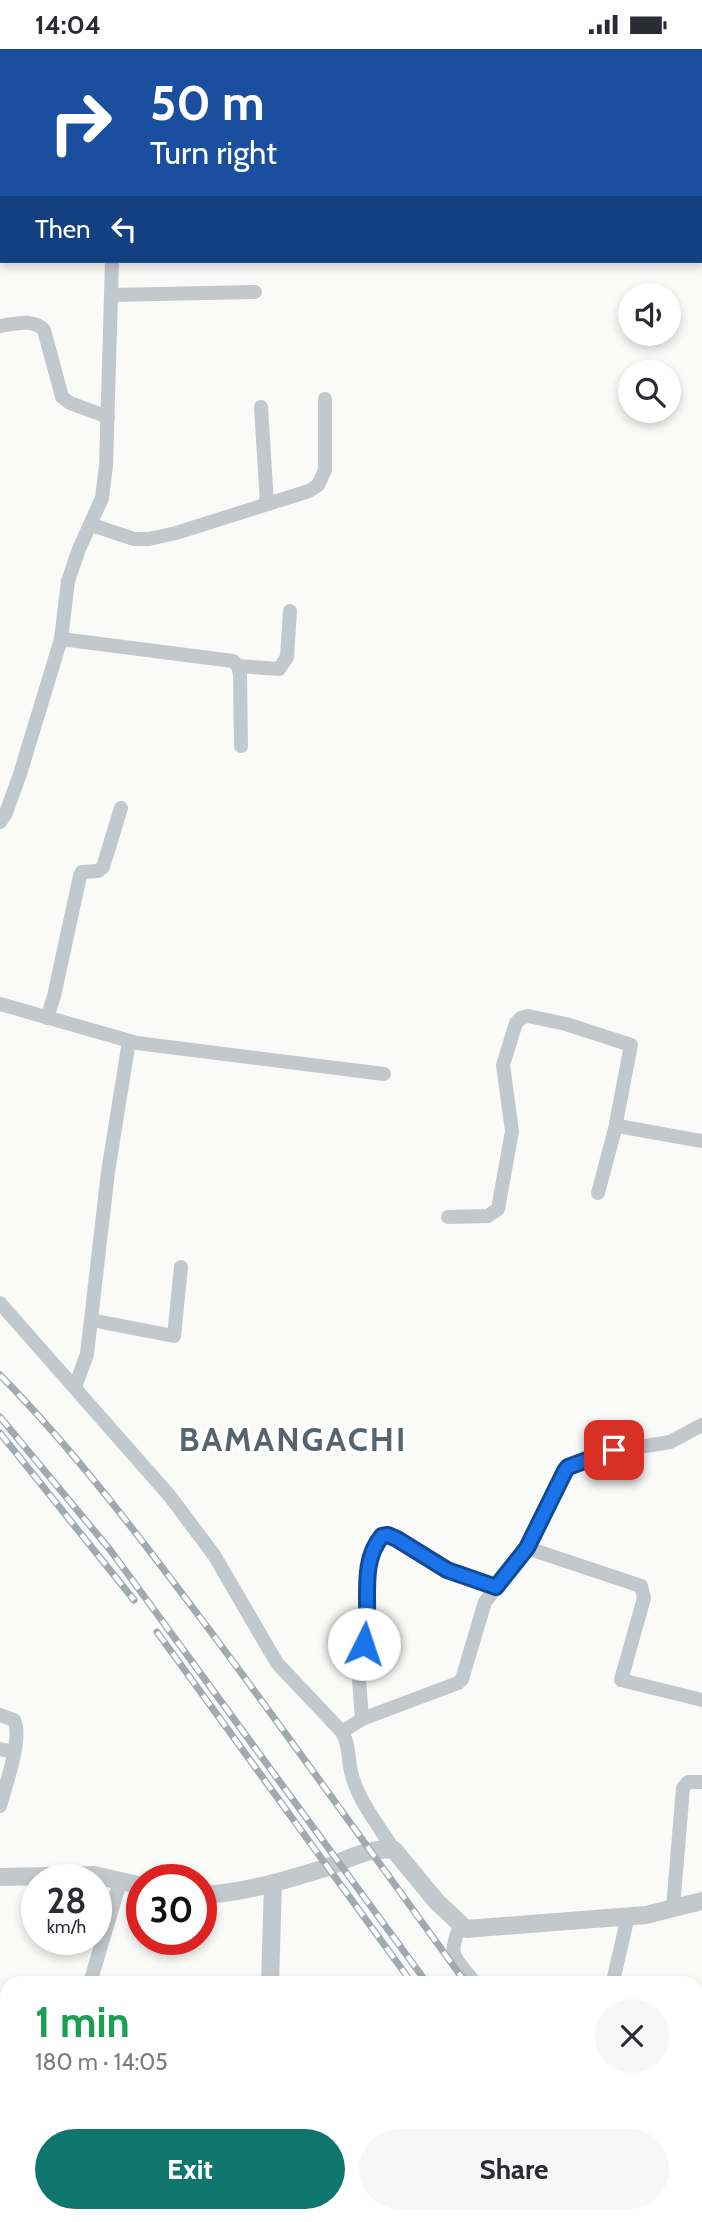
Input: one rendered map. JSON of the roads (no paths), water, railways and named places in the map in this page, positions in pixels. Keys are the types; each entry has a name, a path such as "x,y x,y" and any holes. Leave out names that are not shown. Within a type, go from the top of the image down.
{"street":[{"path":"0,822 20,774 61,639 68,581 102,498 108,417 112,263"},
{"path":"111,295 255,292"},
{"path":"0,326 30,322 38,324 44,330 62,397 70,404 108,417"},
{"path":"92,525 134,538 149,539 309,491 323,478 325,399"},
{"path":"261,407 267,505"},
{"path":"238,666 279,669 287,657 290,611"},
{"path":"61,639 233,661 240,674 242,747"},
{"path":"47,1018 80,876 82,872 98,871 103,867 121,808"},
{"path":"0,1004 149,1045 384,1074"},
{"path":"448,1217 488,1216 498,1209 512,1131 503,1065 516,1023 528,1016 566,1024 631,1045 616,1125 598,1193"},
{"path":"75,1387 87,1354 108,1172 129,1041"},
{"path":"616,1125 702,1141"},
{"path":"91,1320 174,1336 181,1267"},
{"path":"0,1303 169,1495 214,1555 277,1663 342,1732 348,1743 350,1769 357,1790 394,1850 436,1902 466,1929 646,1915 702,1901"},
{"path":"342,1732 362,1719 458,1683 462,1679 485,1602 527,1548 568,1467 609,1452 670,1442 702,1425"},
{"path":"362,1719 358,1666 368,1629 366,1595 372,1553 382,1536 388,1535 397,1539 457,1574 496,1587"},
{"path":"527,1548 641,1586 644,1598 621,1680 702,1700"},
{"path":"0,1715 14,1720 17,1725 7,1750 0,1806"},
{"path":"673,1908 683,1788 688,1782 702,1783"},
{"path":"217,1894 273,1883 378,1848 394,1850"},
{"path":"0,1877 94,1875 126,1883"},
{"path":"92,1976 120,1882"},
{"path":"270,1976 273,1883"},
{"path":"614,1976 628,1916"},
{"path":"461,1924 452,1944 452,1952 470,1976"}],"railway":[{"path":"0,1375 56,1436 161,1565 461,1976"},
{"path":"0,1417 111,1551 422,1976"},
{"path":"0,1433 134,1600"},
{"path":"157,1632 407,1976"}],"district":[{"name":"BAMANGACHI","path":"293,1439"}]}
